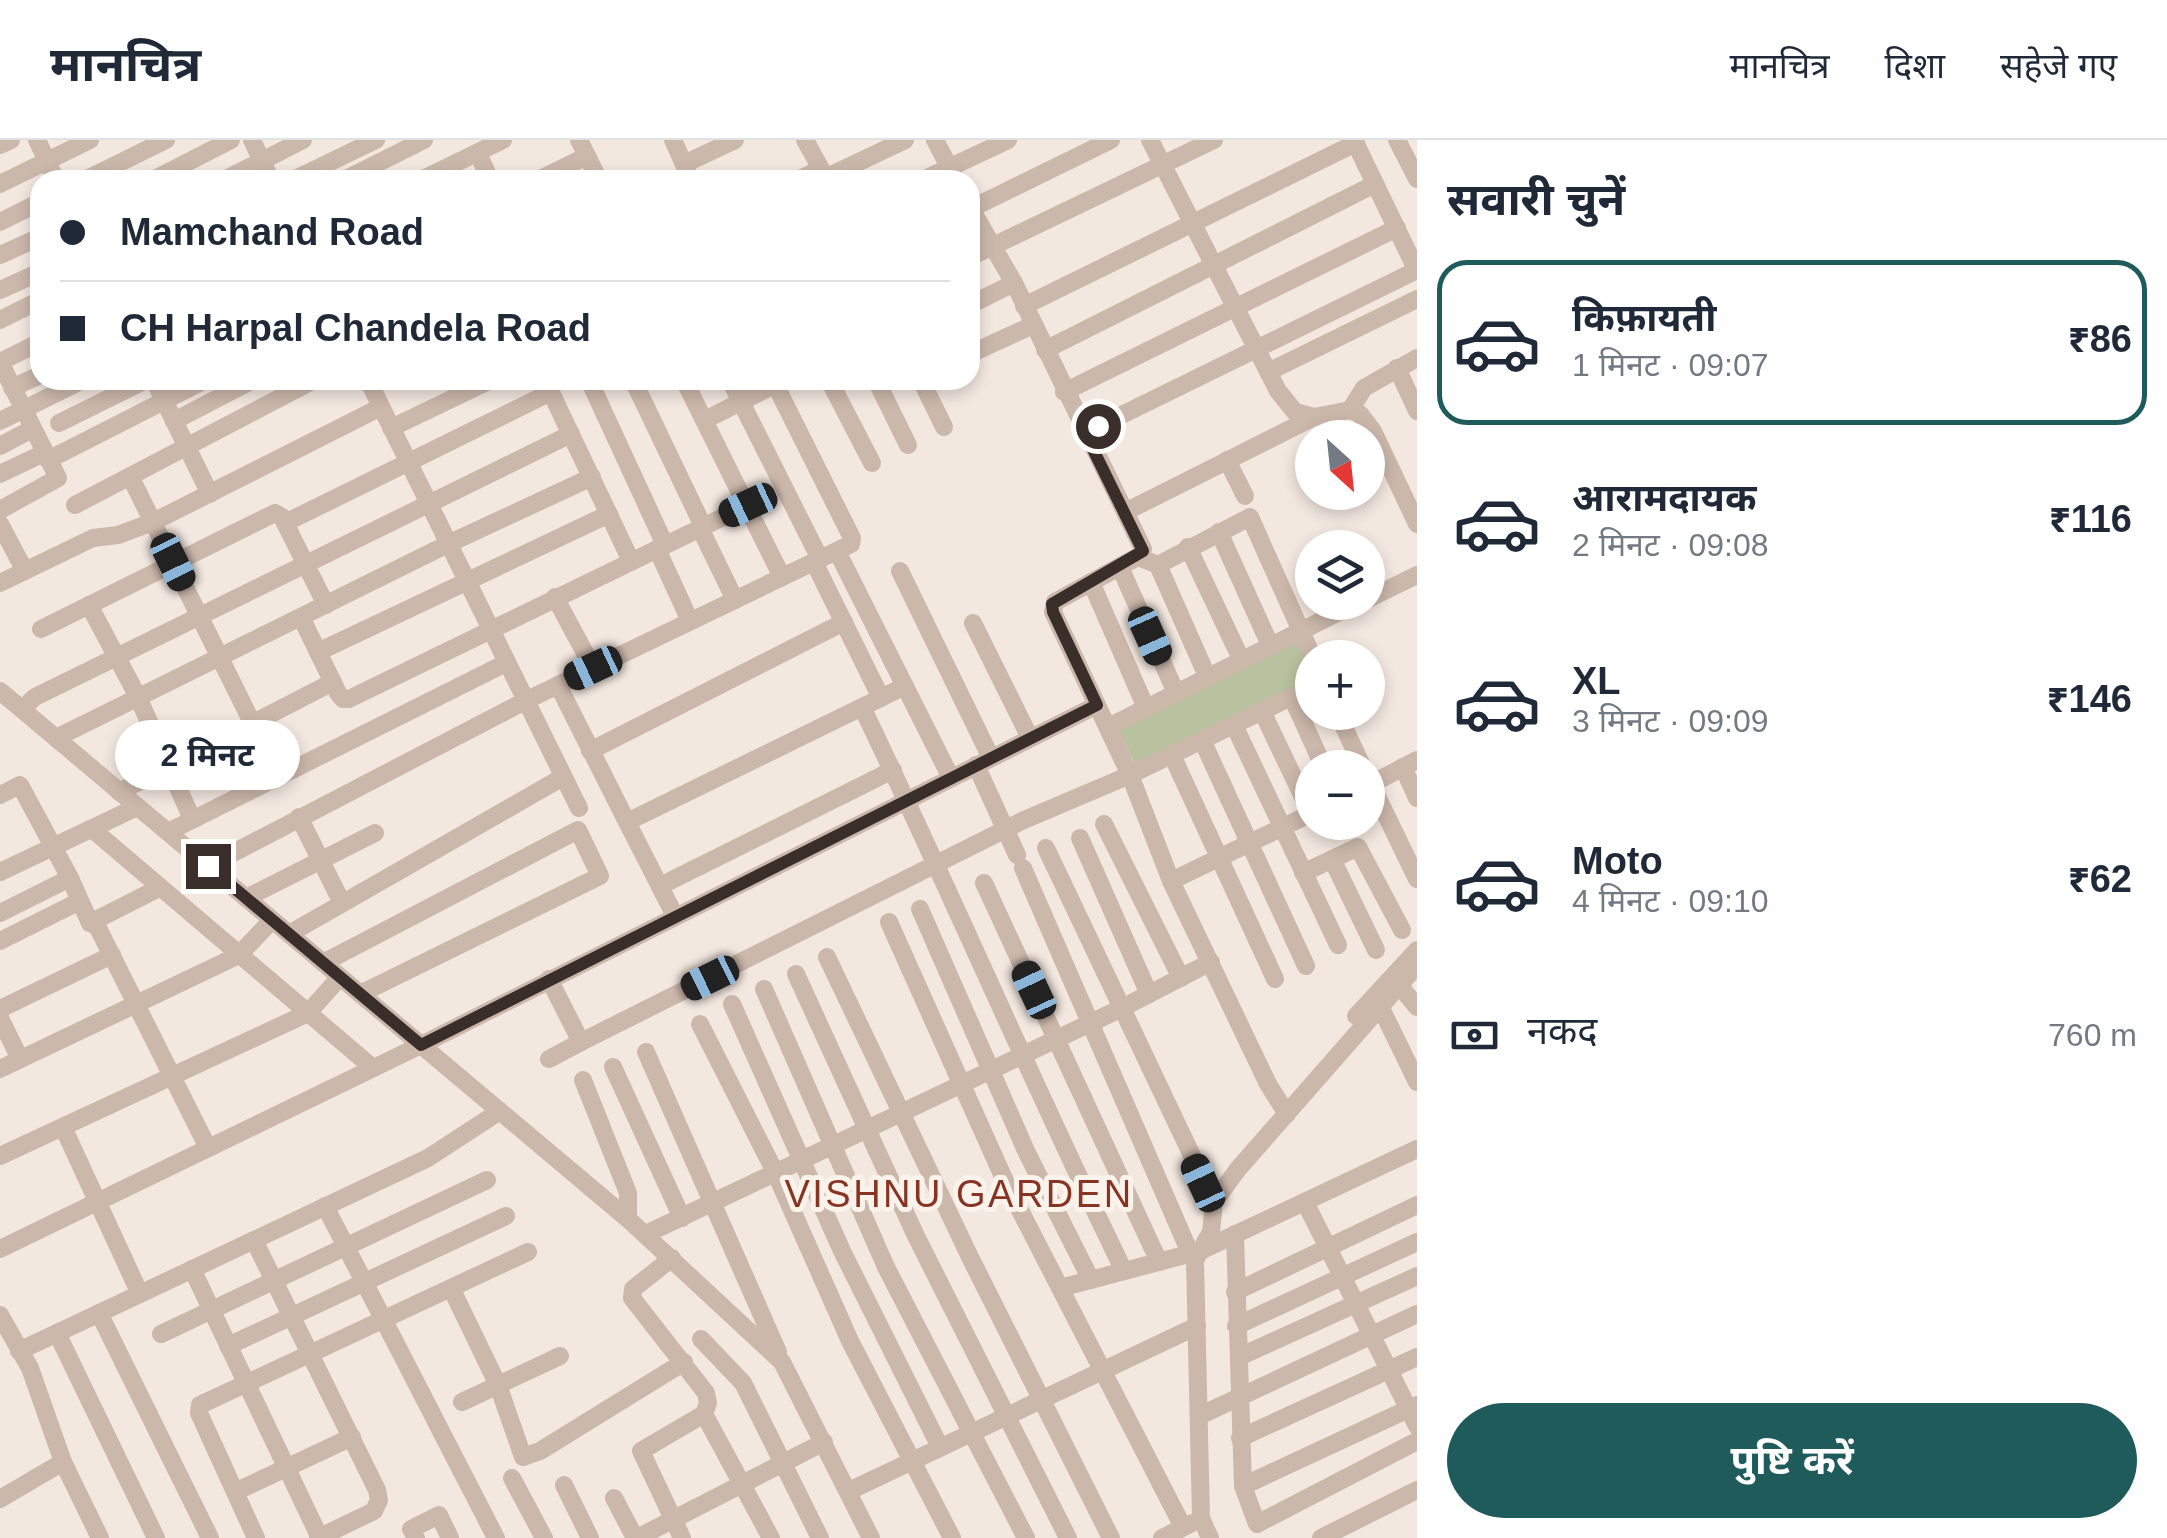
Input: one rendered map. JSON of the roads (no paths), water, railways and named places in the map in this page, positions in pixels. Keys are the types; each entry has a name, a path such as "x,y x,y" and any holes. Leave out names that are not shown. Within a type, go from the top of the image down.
{"street":[{"path":"0,145 11,140"},
{"path":"37,140 51,170"},
{"path":"0,184 90,140"},
{"path":"105,170 166,140"},
{"path":"172,170 231,140"},
{"path":"252,140 266,170"},
{"path":"244,170 303,140"},
{"path":"314,170 376,140"},
{"path":"364,170 424,140"},
{"path":"672,140 687,170"},
{"path":"691,170 735,140"},
{"path":"838,170 905,140"},
{"path":"935,140 950,170"},
{"path":"959,170 1008,140"},
{"path":"980,203 1111,140"},
{"path":"1150,140 1288,406 1302,416 1314,417"},
{"path":"980,253 1214,140"},
{"path":"1397,140 1417,180"},
{"path":"1024,306 1355,141 1398,228 1417,271 1085,433"},
{"path":"811,142 822,170"},
{"path":"457,170 487,145"},
{"path":"487,145 489,170"},
{"path":"552,170 583,148"},
{"path":"1044,350 1375,184"},
{"path":"0,222 30,207"},
{"path":"980,224 1014,283 1143,549 1138,557 1052,604 1053,612 1130,775 1172,882 1268,1084 1292,1108"},
{"path":"1064,392 1398,228"},
{"path":"0,255 30,241"},
{"path":"0,290 30,276"},
{"path":"980,300 1014,283"},
{"path":"1268,372 1417,299"},
{"path":"0,320 30,305"},
{"path":"980,349 1033,325"},
{"path":"4,373 30,351"},
{"path":"1350,410 1364,388 1417,358"},
{"path":"1397,368 1417,411"},
{"path":"4,373 30,374"},
{"path":"0,510 58,478 4,373"},
{"path":"0,422 63,390"},
{"path":"59,423 129,390"},
{"path":"157,390 210,494"},
{"path":"0,474 184,390"},
{"path":"174,421 234,390"},
{"path":"75,504 295,390"},
{"path":"373,390 579,808"},
{"path":"391,428 449,390"},
{"path":"285,523 541,390"},
{"path":"550,390 631,561"},
{"path":"593,390 690,622"},
{"path":"637,390 735,600"},
{"path":"689,390 782,577"},
{"path":"735,390 824,557 905,686 951,778"},
{"path":"705,420 763,390"},
{"path":"208,866 558,684 850,545 852,540 781,390"},
{"path":"834,390 872,463"},
{"path":"881,390 908,445"},
{"path":"926,390 944,427"},
{"path":"0,583 94,538 118,535 153,522 381,407"},
{"path":"1126,512 1314,417 1350,410 1368,422 1410,489 1417,524"},
{"path":"0,446 32,429"},
{"path":"22,710 35,697 571,434"},
{"path":"1228,460 1245,496"},
{"path":"130,478 278,775"},
{"path":"56,738 448,544 592,478"},
{"path":"300,617 340,696 350,698 748,505"},
{"path":"41,629 275,513 285,523 326,605"},
{"path":"318,652 609,514"},
{"path":"1158,564 1250,516 1305,640"},
{"path":"0,524 25,571"},
{"path":"1218,532 1270,645"},
{"path":"1188,548 1241,659"},
{"path":"824,557 844,622 881,698"},
{"path":"1138,557 1158,564 1207,676"},
{"path":"1120,567 1176,692"},
{"path":"900,571 984,761 1006,830 1195,1252 1201,1518 1210,1538"},
{"path":"1385,590 1417,576"},
{"path":"1091,582 1146,708"},
{"path":"555,598 593,668"},
{"path":"89,604 138,698 192,819"},
{"path":"1108,727 1322,620"},
{"path":"590,751 844,622"},
{"path":"972,623 1030,738"},
{"path":"168,832 506,663"},
{"path":"120,792 333,682"},
{"path":"558,684 675,916"},
{"path":"627,822 905,686"},
{"path":"0,691 628,1218 782,1362"},
{"path":"549,1059 1006,830 1295,696"},
{"path":"1292,697 1316,750"},
{"path":"0,1249 421,1045 1097,705"},
{"path":"862,706 1124,1271"},
{"path":"1262,711 1295,778"},
{"path":"1234,724 1338,946"},
{"path":"1202,740 1306,966"},
{"path":"1172,755 1275,978"},
{"path":"1385,772 1410,763 1417,798"},
{"path":"660,886 892,770"},
{"path":"289,934 564,778"},
{"path":"0,795 20,785 90,923 97,926 208,1148"},
{"path":"0,872 137,806"},
{"path":"1385,814 1417,879"},
{"path":"298,818 342,902"},
{"path":"1172,882 1295,821"},
{"path":"1104,824 1180,978"},
{"path":"92,828 373,1068"},
{"path":"323,962 578,830 600,876 360,994"},
{"path":"246,898 375,834"},
{"path":"1080,838 1149,994"},
{"path":"1046,848 1214,1202"},
{"path":"1303,873 1354,848 1362,850 1402,930"},
{"path":"1332,859 1376,950"},
{"path":"0,913 70,878"},
{"path":"984,883 1160,1262"},
{"path":"90,923 159,888"},
{"path":"0,941 80,901"},
{"path":"920,909 1027,1154 1091,1280"},
{"path":"0,1068 239,955 272,920"},
{"path":"889,922 1005,1180 1183,1528"},
{"path":"1292,1108 1303,1082 1373,994 1417,950"},
{"path":"0,1010 112,956"},
{"path":"827,957 1111,1538"},
{"path":"646,1234 1122,1008 1210,962"},
{"path":"1195,1252 1211,1232 1214,1202 1238,1168 1417,965"},
{"path":"796,974 916,1236 1068,1538"},
{"path":"0,1156 308,1013 340,977"},
{"path":"548,979 581,1042"},
{"path":"1398,985 1417,1008"},
{"path":"764,989 886,1267 1026,1538"},
{"path":"732,1004 802,1162 940,1448"},
{"path":"1380,1006 1411,1054 1417,1082"},
{"path":"0,1018 20,1059"},
{"path":"700,1024 776,1174 850,1341 952,1538"},
{"path":"646,1052 782,1362 871,1538"},
{"path":"613,1067 682,1218"},
{"path":"583,1080 628,1193 628,1218"},
{"path":"19,1351 428,1158 500,1111"},
{"path":"63,1127 140,1294"},
{"path":"1060,1288 1195,1252 1417,1150"},
{"path":"161,1334 487,1180"},
{"path":"1243,1486 1414,1413 1305,1202"},
{"path":"324,1206 496,1538"},
{"path":"1235,1292 1417,1206"},
{"path":"228,1346 506,1216"},
{"path":"1235,1234 1243,1486 1256,1524 1417,1441"},
{"path":"192,1269 319,1538 374,1511 377,1490 254,1240"},
{"path":"1236,1326 1417,1242"},
{"path":"256,1538 198,1409 528,1252"},
{"path":"672,1258 633,1289 632,1298 706,1392 704,1414 640,1452 682,1538"},
{"path":"1239,1356 1417,1276"},
{"path":"452,1288 498,1386 523,1457 540,1451 684,1362"},
{"path":"100,1313 210,1538"},
{"path":"1199,1416 1417,1314"},
{"path":"0,1315 30,1368 63,1462 100,1538"},
{"path":"849,1491 1197,1326"},
{"path":"56,1333 156,1538"},
{"path":"701,1339 743,1383 820,1538"},
{"path":"462,1402 560,1356"},
{"path":"1240,1438 1417,1357"},
{"path":"704,1414 771,1538"},
{"path":"234,1492 352,1437"},
{"path":"614,1498 636,1538 824,1442"},
{"path":"0,1498 63,1462"},
{"path":"512,1478 544,1538"},
{"path":"564,1485 590,1538"},
{"path":"1321,1538 1417,1490"},
{"path":"416,1538 411,1529 439,1515 450,1538"},
{"path":"1162,1538 1201,1518"}],"district":[{"name":"VISHNU GARDEN","path":"959,1194"}]}
